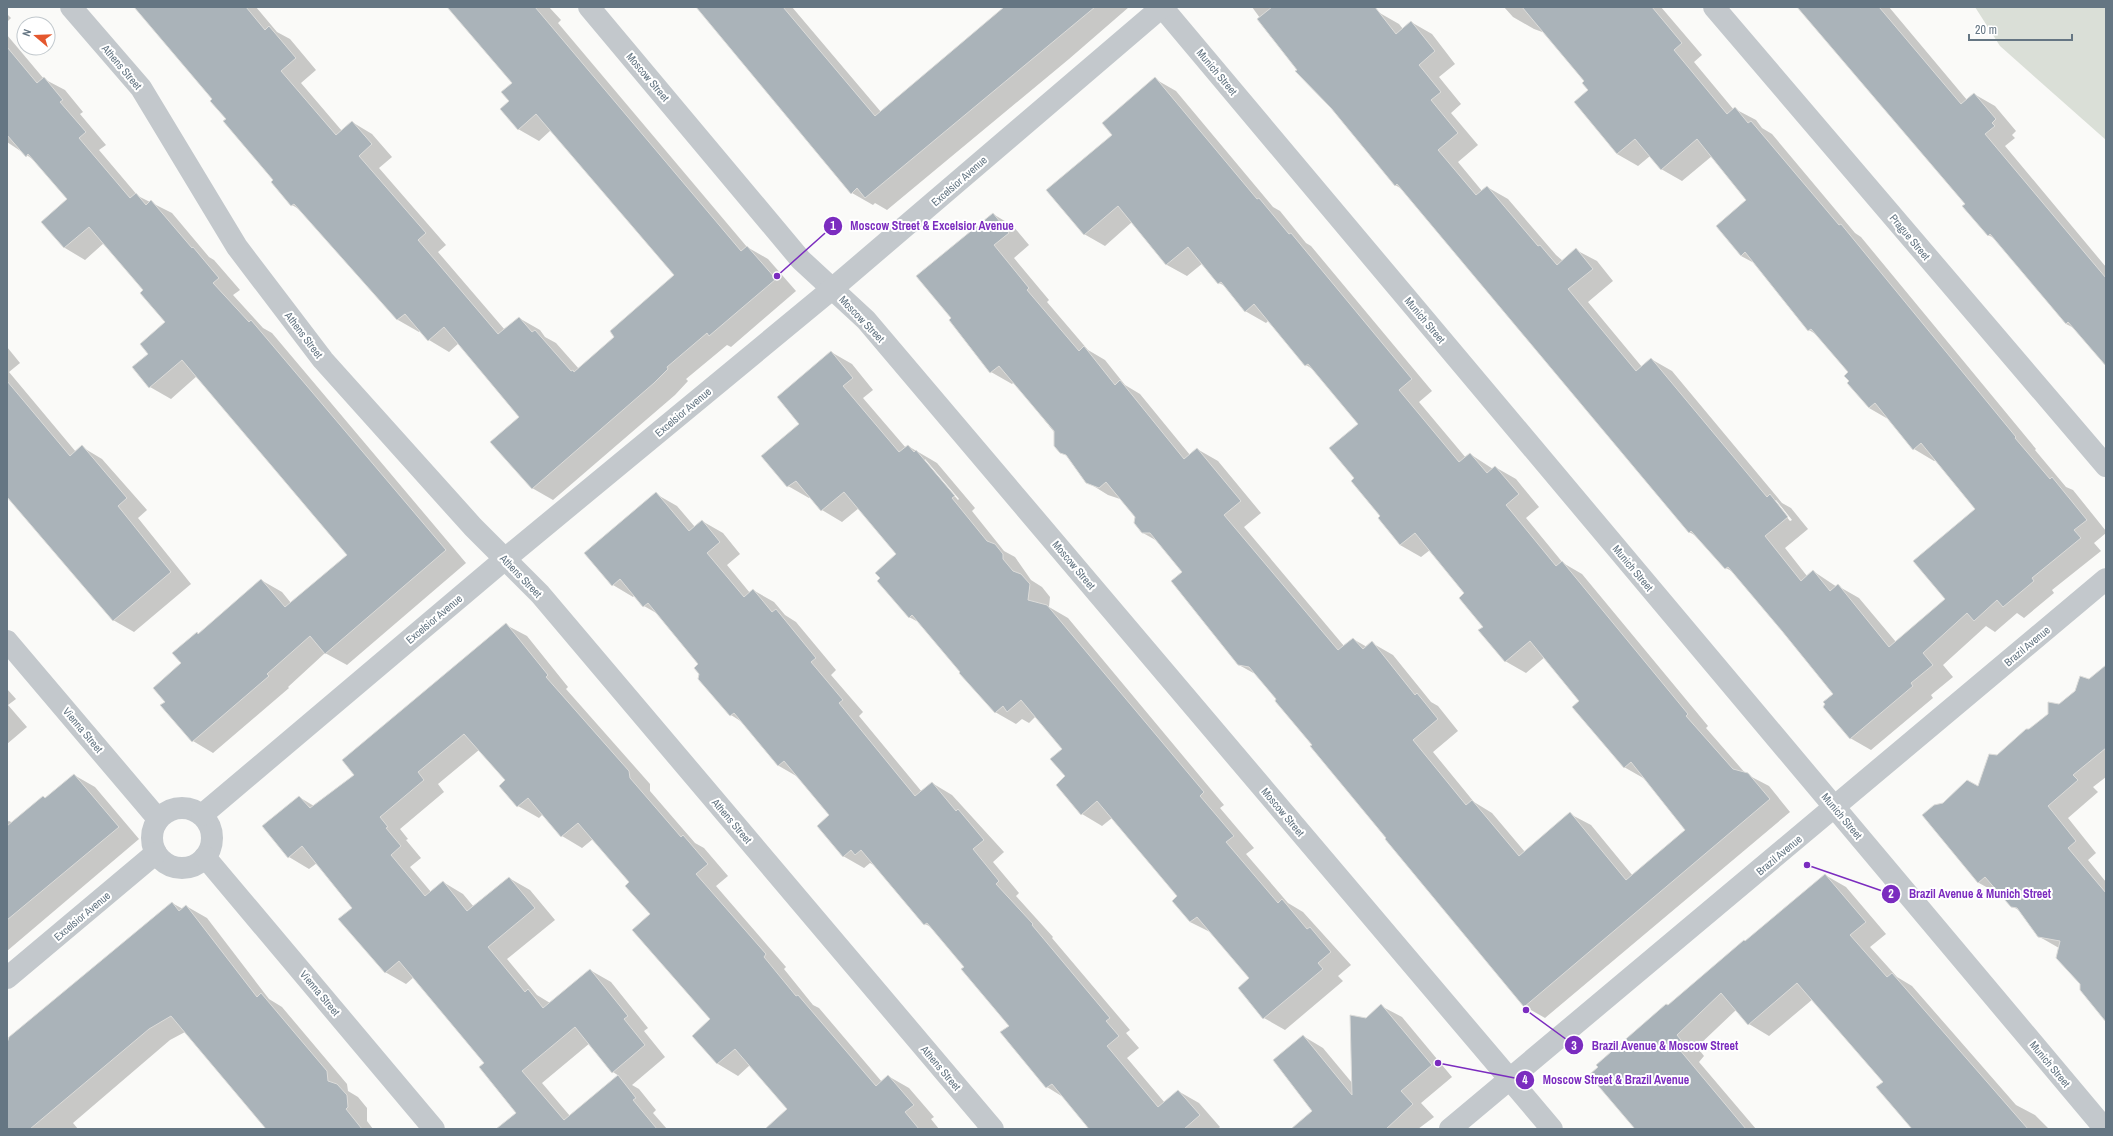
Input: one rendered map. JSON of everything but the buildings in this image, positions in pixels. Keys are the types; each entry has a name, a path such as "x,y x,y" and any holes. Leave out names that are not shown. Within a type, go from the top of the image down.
{"street":[{"name":"Athens Street","path":"71,7 141,88 237,247 323,360 473,527 540,594 993,1129"},
{"name":"Moscow Street","path":"589,7 801,260 871,326 1552,1129"},
{"name":"Excelsior Avenue","path":"202,815 505,559 832,289 1162,7"},
{"name":"Munich Street","path":"1162,7 2105,1129"},
{"name":"Prague Street","path":"1714,7 2106,466"},
{"name":"Brazil Avenue","path":"1450,1129 1835,808 2106,579"},
{"name":"Vienna Street","path":"7,641 158,819"},
{"path":"179,808 192,809 202,815 208,822 212,840 205,857 196,865 185,868 174,867 164,862 156,853 152,842 153,830 158,819 167,811 179,808"},
{"name":"Excelsior Avenue","path":"7,978 156,853"},
{"name":"Vienna Street","path":"205,857 434,1129"}],"shaded area":[{"path":"1975,7 2106,7 2106,140 2000,46"}],"place":[{"name":"Moscow Street & Excelsior Avenue","path":"777,276"},
{"name":"Brazil Avenue & Munich Street","path":"1807,865"},
{"name":"Brazil Avenue & Moscow Street","path":"1526,1010"},
{"name":"Moscow Street & Brazil Avenue","path":"1438,1063"}]}
